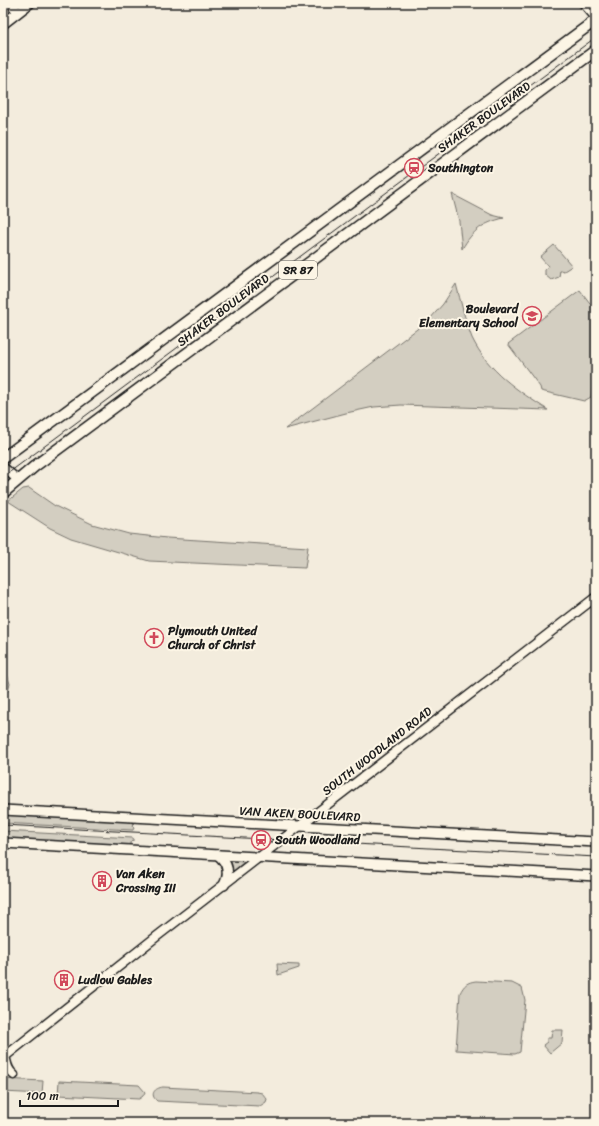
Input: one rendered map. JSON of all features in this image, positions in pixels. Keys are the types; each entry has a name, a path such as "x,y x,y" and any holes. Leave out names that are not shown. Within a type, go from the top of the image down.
{"main road":[{"path":"3,6 7,3"},
{"path":"11,3 18,12"},
{"path":"3,24 30,3"},
{"name":"SHAKER BOULEVARD","path":"3,458 596,19"},
{"name":"SHAKER BOULEVARD","path":"3,493 41,461 596,50"},
{"name":"VAN AKEN BOULEVARD","path":"3,810 596,842"},
{"path":"3,843 596,876"},
{"path":"218,855 226,864 227,878 224,884"}],"street":[{"path":"583,3 596,19"},
{"path":"3,467 18,480"},
{"name":"SOUTH WOODLAND ROAD","path":"4,1057 224,884 596,597"},
{"path":"4,1057 11,1073 14,1075"}],"shaded area":[{"path":"7,3 30,3 3,24 3,6"},
{"path":"452,194 492,215 504,218 490,222 479,228 470,237 462,249 459,221"},
{"path":"554,245 572,266 564,271 560,270 559,277 551,280 545,275 545,270 548,266 540,257"},
{"path":"456,284 472,338 486,360 515,388 548,410 401,405 374,407 285,429 429,320 443,304"},
{"path":"580,290 596,311 596,366 591,397 584,401 541,391 540,387 508,344"},
{"path":"29,488 55,506 92,524 129,534 167,538 308,547 305,568 149,561 71,538 50,528 8,501 23,489"},
{"path":"3,657 7,661 7,674 10,684 8,691 3,693"},
{"path":"3,813 134,820 135,822 132,825 134,828 133,830 3,823"},
{"path":"3,831 133,838 133,841 126,847 3,840"},
{"path":"228,860 243,861 244,862 232,872"},
{"path":"277,964 299,965 299,968 278,975"},
{"path":"476,981 512,983 522,988 525,1000 520,1052 515,1054 456,1050 460,993 466,984"},
{"path":"552,1030 563,1030 562,1043 550,1053 543,1045 547,1042 547,1038 551,1038"},
{"path":"3,1079 43,1081 42,1094 3,1092"},
{"path":"59,1081 139,1085 145,1092 139,1099 58,1095"},
{"path":"163,1087 257,1092 262,1093 267,1099 266,1102 260,1106 157,1101 153,1094 155,1090"}],"tram line":[{"path":"3,477 596,37"},
{"path":"3,825 596,857"}],"place":[{"name":"Southington","path":"414,168"},
{"name":"Boulevard Elementary School","path":"532,316"},
{"name":"Plymouth United Church of Christ","path":"154,638"},
{"name":"South Woodland","path":"261,840"},
{"name":"Van Aken Crossing III","path":"102,881"},
{"name":"Ludlow Gables","path":"64,980"}]}
